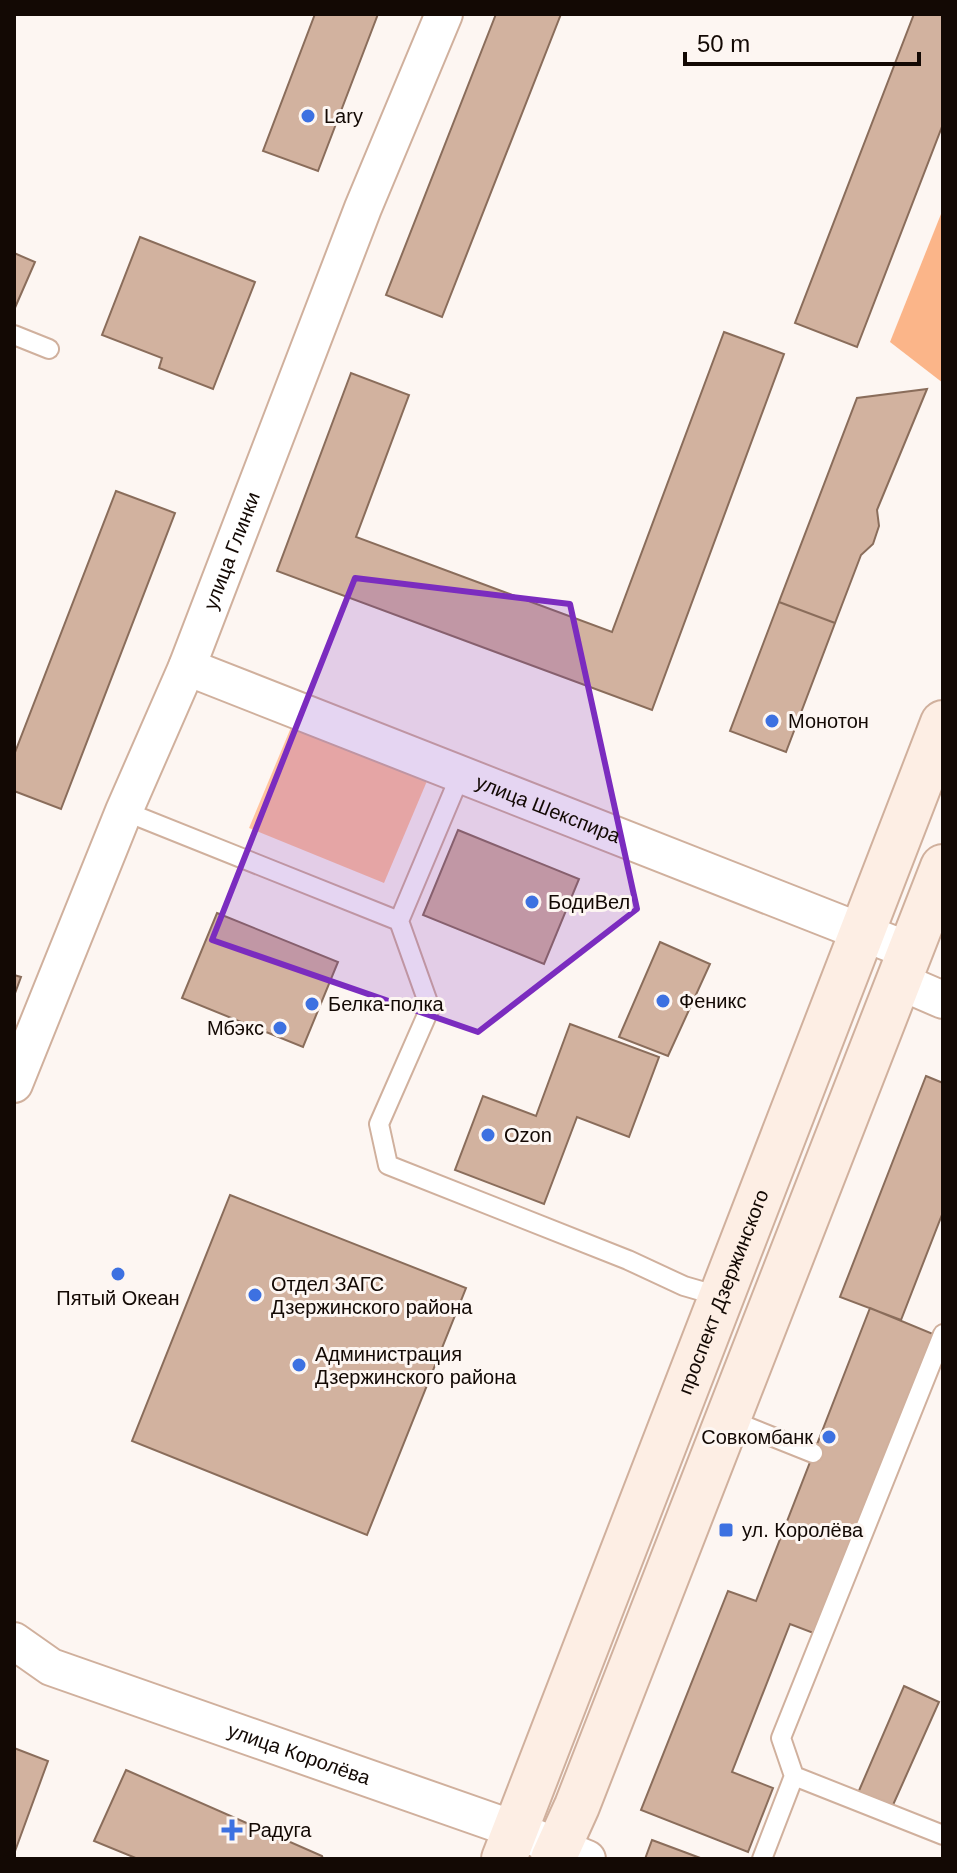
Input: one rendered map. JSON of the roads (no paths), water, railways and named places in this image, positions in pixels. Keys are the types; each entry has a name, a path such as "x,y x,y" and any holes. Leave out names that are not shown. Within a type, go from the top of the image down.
{"main road":[{"name":"проспект Дзержинского","path":"510,1845 943,723"},
{"path":"566,1855 728,1419 943,867"}],"street":[{"name":"улица Глинки","path":"14,1084 21,1044 187,667 363,208 444,14"},
{"name":"улица Шекспира","path":"187,667 863,933 943,1000"},
{"name":"улица Королёва","path":"14,1641 51,1667 510,1845 566,1855"}],"lane":[{"path":"14,335 49,349"},
{"path":"460,776 399,921 430,1008 379,1124 388,1165 628,1260 684,1286 722,1297"},
{"path":"124,811 399,921"},
{"path":"762,1859 794,1776 781,1738 881,1479 943,1334"},
{"path":"728,1419 813,1453"},
{"path":"794,1776 943,1835"}],"place":[{"name":"Lary","path":"308,116"},
{"name":"Монотон","path":"772,721"},
{"name":"БодиВел","path":"532,902"},
{"name":"Феникс","path":"663,1001"},
{"name":"Белка-полка","path":"312,1004"},
{"name":"Мбэкс","path":"280,1028"},
{"name":"Ozon","path":"488,1135"},
{"name":"Пятый Океан","path":"118,1274"},
{"name":"Отдел ЗАГС Дзержинского района","path":"255,1295"},
{"name":"Администрация Дзержинского района","path":"299,1365"},
{"name":"Совкомбанк","path":"829,1437"},
{"name":"ул. Королёва","path":"726,1530"},
{"name":"Радуга","path":"232,1830"}]}
